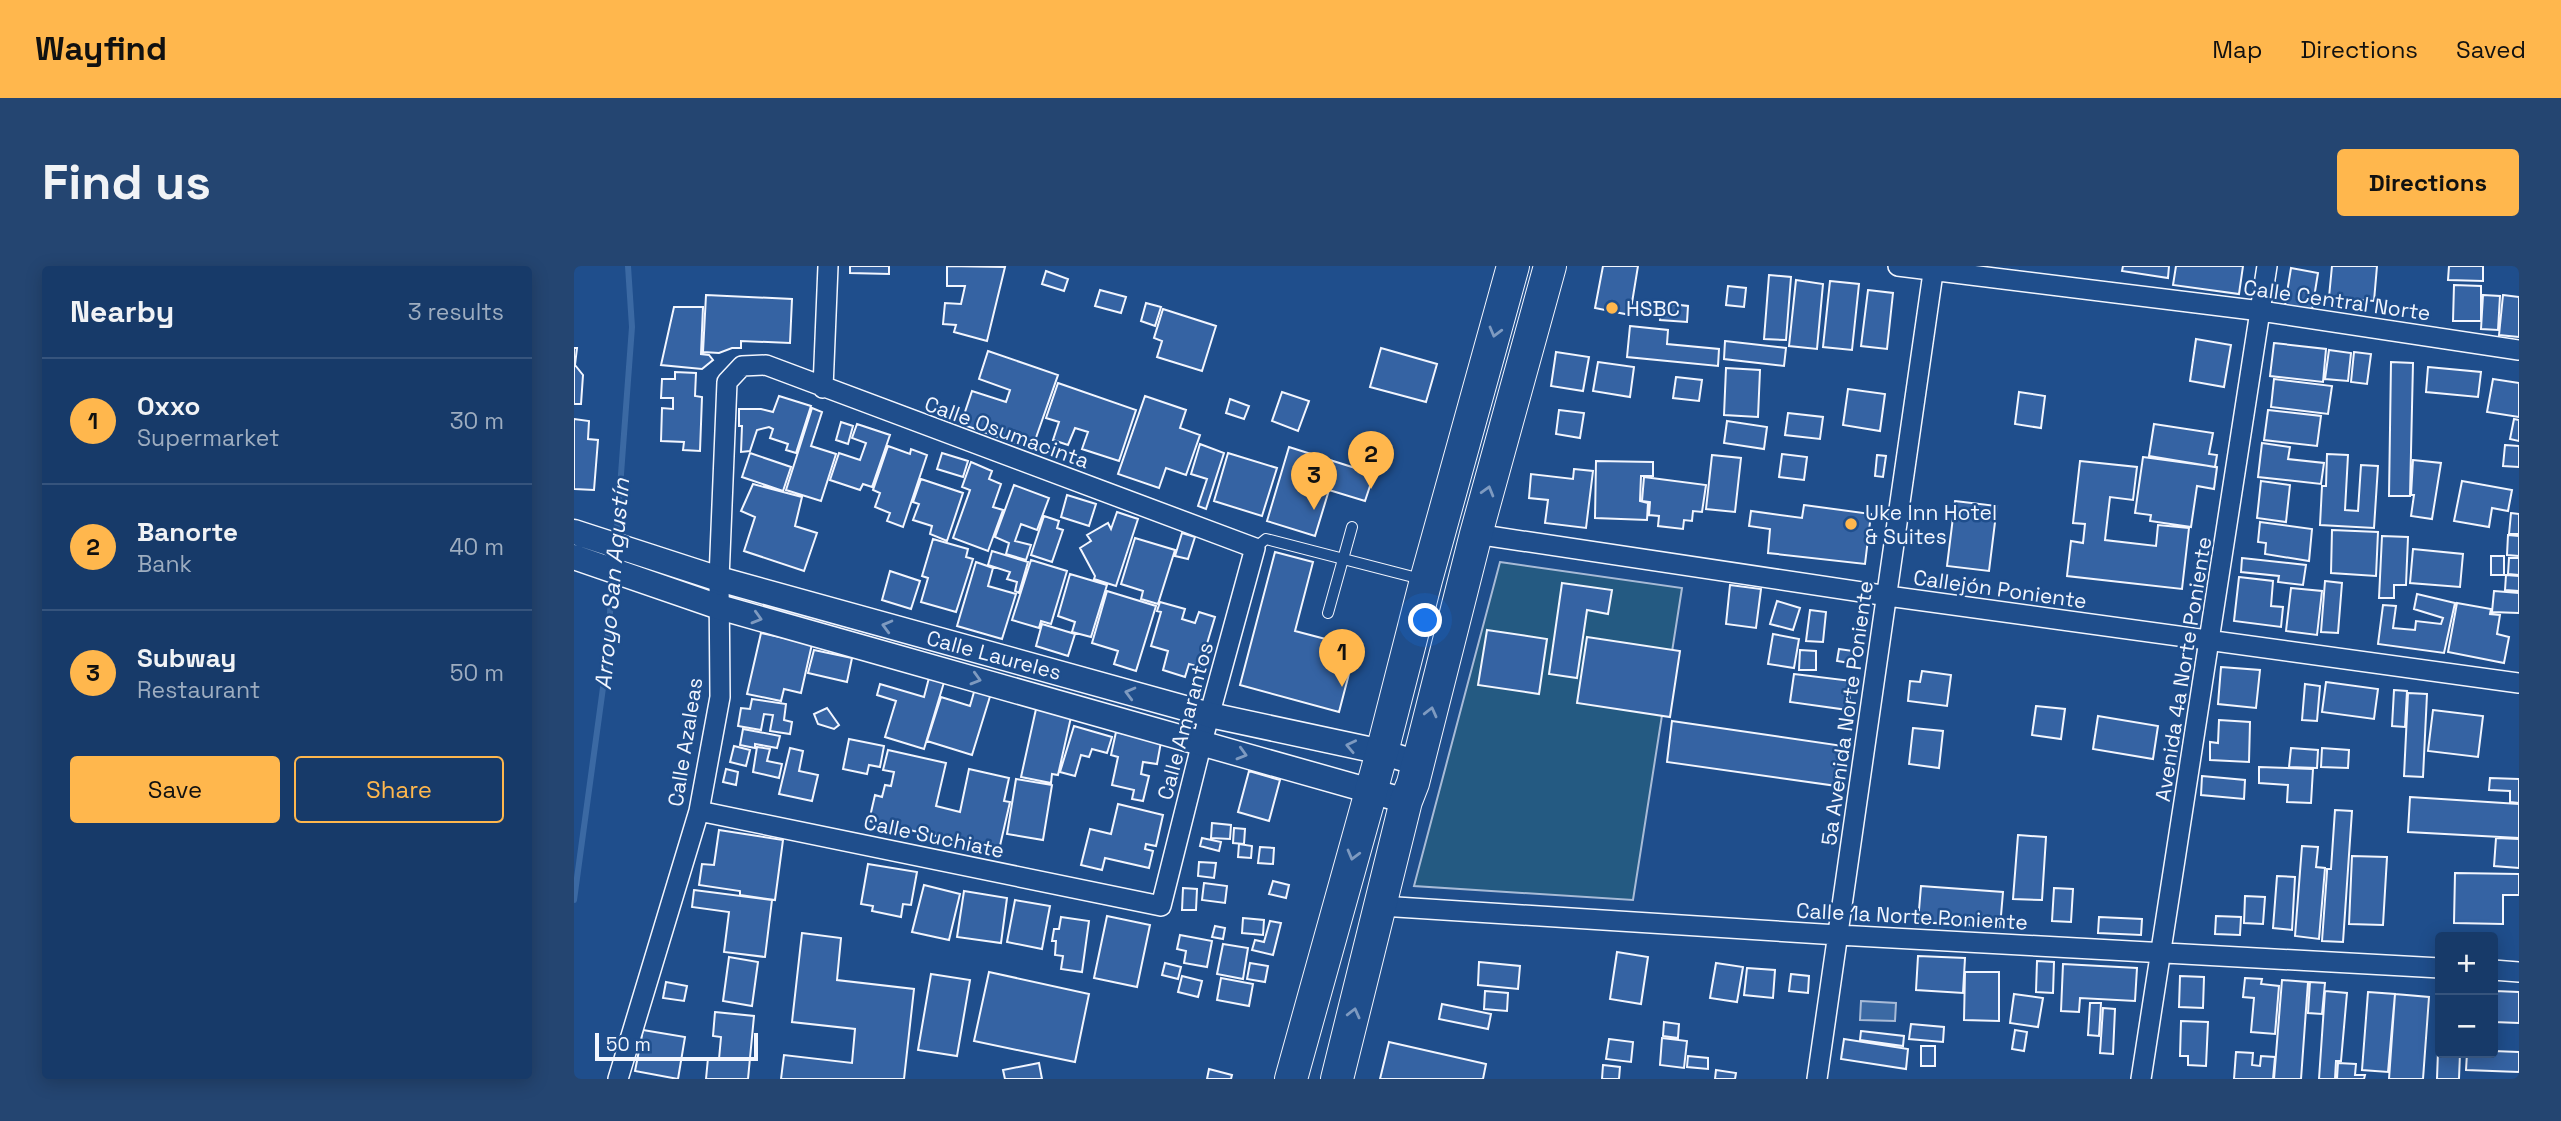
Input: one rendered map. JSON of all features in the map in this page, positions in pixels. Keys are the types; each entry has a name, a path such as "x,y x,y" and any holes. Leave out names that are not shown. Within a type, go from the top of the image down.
{"main road":[{"path":"1291,1079 1513,266"},
{"path":"1338,1079 1406,801 1550,266"}],"street":[{"path":"823,388 828,266"},
{"name":"Calle Central Norte","path":"1898,266 1934,268 2261,311 2519,350"},
{"name":"Avenida 4a Norte Poniente","path":"2141,1079 2211,642 2267,266"},
{"name":"5a Avenida Norte Poniente","path":"1816,1079 1934,268"},
{"name":"Calle Osumacinta","path":"742,366 766,365 1255,548"},
{"name":"Calle Azaleas","path":"618,1079 699,811 720,697 719,579 727,382 742,366"},
{"name":"Callejón Poniente","path":"1476,534 1888,596 2519,683"},
{"name":"Calle Laureles","path":"579,546 647,570 719,607 1406,801"},
{"name":"Calle Amarantos","path":"1161,906 1255,548"},
{"name":"Calle Laureles","path":"647,570 719,579 1210,715 1382,752 1418,763"},
{"name":"Calle Suchiate","path":"699,811 1161,906"},
{"name":"Calle 1a Norte Poniente","path":"1381,906 2162,954 2435,968"},
{"path":"2498,970 2519,972"}],"lane":[{"path":"1328,613 1352,527"},
{"path":"1255,548 1266,539 1426,580"}],"shaded area":[{"path":"1500,562 1682,588 1633,900 1414,886"},
{"path":"1861,1001 1896,1003 1895,1021 1860,1020"}],"building":[{"path":"850,266 889,266 889,274 850,273"},
{"path":"947,266 1005,267 987,341 954,332 956,325 943,324 945,303 961,304 965,286 947,286"},
{"path":"1603,266 1638,266 1630,315 1595,308"},
{"path":"2123,266 2169,266 2168,278 2122,271"},
{"path":"2176,266 2243,266 2239,294 2173,285"},
{"path":"2332,266 2377,266 2374,301 2329,297"},
{"path":"2449,266 2483,266 2483,281 2448,280"},
{"path":"2291,268 2318,273 2312,310 2285,305"},
{"path":"1046,271 1068,279 1064,291 1042,284"},
{"path":"1769,275 1791,277 1786,340 1764,339"},
{"path":"1796,280 1823,284 1817,349 1789,346"},
{"path":"1830,281 1859,284 1852,350 1823,347"},
{"path":"2454,285 2481,286 2481,321 2453,321"},
{"path":"1728,286 1746,288 1744,307 1726,305"},
{"path":"1100,290 1126,297 1121,313 1095,306"},
{"path":"1868,290 1893,293 1887,349 1861,346"},
{"path":"706,295 792,299 790,343 741,341 741,348 719,353 703,352"},
{"path":"2483,295 2500,296 2498,330 2481,329"},
{"path":"2503,295 2519,297 2519,337 2499,335"},
{"path":"1146,303 1161,307 1155,326 1141,321"},
{"path":"1662,303 1688,306 1687,322 1660,320"},
{"path":"674,307 703,307 701,354 709,355 713,360 702,369 661,365"},
{"path":"1163,309 1216,326 1202,371 1157,357 1162,341 1154,338"},
{"path":"1630,326 1668,330 1667,344 1719,349 1718,366 1627,357"},
{"path":"2196,339 2231,345 2224,387 2190,381"},
{"path":"1725,341 1786,348 1784,366 1724,359"},
{"path":"2274,343 2326,349 2323,382 2270,376"},
{"path":"574,348 577,348 575,365 583,375 581,404 574,404"},
{"path":"1381,348 1437,364 1426,402 1370,387"},
{"path":"2329,350 2351,353 2348,381 2325,379"},
{"path":"988,351 1058,375 1032,449 961,424 972,391 1006,402 1010,390 979,379"},
{"path":"1556,352 1589,357 1583,391 1551,386"},
{"path":"2354,352 2371,354 2367,384 2351,382"},
{"path":"1598,362 1634,367 1630,397 1593,391"},
{"path":"2391,362 2413,363 2410,496 2389,496"},
{"path":"2428,367 2481,372 2478,397 2426,392"},
{"path":"1726,368 1760,370 1758,417 1724,415"},
{"path":"675,372 696,373 695,396 702,397 700,451 683,450 684,442 661,441 662,408 673,409 673,398 661,398 662,379 675,379"},
{"path":"1676,377 1702,380 1699,401 1673,398"},
{"path":"2274,379 2332,386 2328,414 2271,407"},
{"path":"2493,379 2519,383 2519,417 2487,412"},
{"path":"1058,383 1136,410 1119,461 1082,449 1088,432 1075,428 1068,445 1053,440 1059,422 1046,418"},
{"path":"1848,389 1885,394 1880,431 1843,425"},
{"path":"1282,392 1309,401 1298,431 1272,421"},
{"path":"2019,392 2045,396 2041,428 2015,424"},
{"path":"779,396 811,406 796,453 786,450 788,444 770,438 773,429 769,427 757,430 750,451 741,452 742,426 739,426 739,409 773,412"},
{"path":"1145,396 1186,410 1180,428 1200,435 1186,475 1166,468 1159,488 1118,474"},
{"path":"1230,399 1249,406 1244,419 1226,413"},
{"path":"812,408 822,412 811,446 836,454 821,501 786,490"},
{"path":"1559,410 1584,413 1580,438 1556,434"},
{"path":"2268,410 2321,416 2317,446 2264,440"},
{"path":"1788,413 1823,417 1820,439 1785,435"},
{"path":"574,419 589,421 588,439 598,440 594,490 574,489"},
{"path":"2514,419 2519,420 2519,441 2510,439"},
{"path":"1727,421 1767,427 1764,449 1724,443"},
{"path":"841,422 853,426 848,444 836,440"},
{"path":"857,424 890,435 872,487 863,484 860,490 830,480 839,453 860,460 866,443 852,438"},
{"path":"2154,424 2213,433 2209,454 2217,455 2215,467 2149,456"},
{"path":"2262,443 2290,447 2288,459 2324,463 2321,484 2258,477"},
{"path":"1200,444 1224,453 1206,509 1198,506 1207,479 1191,474"},
{"path":"2505,445 2519,446 2519,467 2503,466"},
{"path":"888,446 910,454 911,449 927,455 903,527 887,521 890,513 875,507 880,493 873,490"},
{"path":"1289,447 1374,474 1365,501 1329,490 1315,536 1267,521"},
{"path":"750,453 791,467 783,491 742,477"},
{"path":"942,453 968,461 963,477 937,469"},
{"path":"1228,453 1277,468 1262,516 1214,501"},
{"path":"1782,454 1807,457 1804,480 1779,477"},
{"path":"2327,454 2348,455 2345,510 2358,511 2361,465 2378,466 2374,528 2320,525 2322,486 2326,486"},
{"path":"1712,455 1741,458 1735,512 1706,509"},
{"path":"1877,455 1886,456 1883,477 1875,476"},
{"path":"2143,457 2217,467 2214,489 2197,486 2191,527 2150,521 2151,515 2135,513"},
{"path":"2413,460 2441,463 2432,519 2411,516 2414,495 2411,495"},
{"path":"1596,461 1653,462 1653,476 1641,476 1640,501 1648,503 1647,520 1595,518"},
{"path":"2080,461 2137,467 2133,500 2110,497 2105,540 2156,546 2158,525 2189,528 2182,589 2067,576 2071,541 2083,543 2085,524 2073,523"},
{"path":"971,462 992,471 989,479 1001,484 993,507 1003,510 988,551 953,538 970,490 962,487"},
{"path":"1574,469 1593,471 1586,528 1545,523 1548,500 1529,498 1531,474 1573,479"},
{"path":"1644,477 1706,485 1702,512 1693,511 1692,521 1684,520 1683,529 1658,526 1659,516 1649,515 1650,502 1642,501"},
{"path":"921,479 963,493 947,541 930,534 932,526 913,520 919,504 913,502"},
{"path":"2261,481 2290,485 2286,522 2257,518"},
{"path":"2462,481 2512,490 2508,511 2492,508 2489,527 2454,521"},
{"path":"753,484 802,497 795,526 817,533 804,571 744,551 755,517 741,511"},
{"path":"1014,485 1049,498 1037,530 1021,524 1015,541 1031,545 1026,560 1006,554 1009,543 995,537"},
{"path":"1067,495 1096,504 1089,526 1061,517"},
{"path":"1955,501 1997,506 1989,571 1947,566"},
{"path":"1804,505 1871,514 1865,564 1768,553 1770,529 1749,526 1751,511 1802,518"},
{"path":"1117,512 1138,519 1116,586 1094,579 1095,576 1080,548 1091,541 1087,535 1108,523 1111,529"},
{"path":"2511,513 2519,514 2519,534 2509,534"},
{"path":"1044,516 1059,521 1057,528 1063,530 1052,562 1031,555"},
{"path":"2260,522 2312,529 2309,561 2265,554 2266,543 2258,542"},
{"path":"2332,530 2378,532 2376,576 2331,573"},
{"path":"1182,533 1195,537 1188,559 1175,556"},
{"path":"2508,535 2519,536 2519,556 2507,555"},
{"path":"2382,536 2408,537 2406,585 2394,585 2394,598 2379,598"},
{"path":"1135,538 1175,550 1158,604 1141,599 1143,591 1121,584"},
{"path":"933,539 968,549 966,557 973,559 956,612 921,602 928,578 922,576"},
{"path":"2413,549 2463,554 2460,587 2410,583"},
{"path":"992,551 1028,562 1019,593 1015,591 1017,582 1007,579 1010,572 988,565"},
{"path":"1275,552 1313,562 1295,631 1356,647 1339,712 1240,685"},
{"path":"2491,556 2504,556 2504,575 2491,575"},
{"path":"2242,558 2306,565 2303,585 2278,582 2279,576 2241,572"},
{"path":"2509,558 2519,558 2519,575 2508,574"},
{"path":"1031,560 1067,571 1051,624 1041,621 1039,628 1012,620"},
{"path":"976,562 993,568 988,586 1016,594 1002,639 957,626"},
{"path":"890,571 920,581 911,609 882,600"},
{"path":"1070,574 1107,585 1091,637 1072,632 1075,622 1058,616"},
{"path":"2506,575 2519,576 2519,591 2505,590"},
{"path":"2239,577 2273,581 2271,606 2283,607 2281,627 2234,621"},
{"path":"2325,581 2342,583 2338,633 2321,632"},
{"path":"1562,583 1612,590 1608,614 1587,610 1577,678 1549,674"},
{"path":"1730,585 1761,589 1756,628 1726,624"},
{"path":"2291,588 2322,591 2317,635 2286,631"},
{"path":"1107,591 1156,606 1136,671 1114,664 1118,651 1092,643"},
{"path":"2494,591 2519,593 2519,613 2492,612"},
{"path":"2417,594 2455,603 2444,653 2378,644 2383,605 2396,606 2393,628 2415,630 2416,621 2441,624 2443,618 2414,609"},
{"path":"1777,601 1800,608 1793,630 1770,624"},
{"path":"1160,602 1185,609 1182,619 1195,623 1199,612 1215,617 1200,667 1189,664 1185,677 1163,670 1168,651 1151,646 1161,612 1157,611"},
{"path":"2457,603 2491,609 2490,614 2500,615 2497,634 2509,637 2504,663 2448,652"},
{"path":"1810,610 1826,612 1823,642 1806,641"},
{"path":"1042,624 1075,634 1068,656 1036,646"},
{"path":"1487,630 1547,639 1539,694 1478,685"},
{"path":"761,633 812,644 801,693 784,689 781,701 747,694"},
{"path":"1773,634 1799,639 1794,668 1768,664"},
{"path":"1587,637 1680,651 1670,717 1577,703"},
{"path":"1839,649 1853,651 1850,663 1837,661"},
{"path":"814,650 852,658 847,682 808,673"},
{"path":"1800,650 1816,651 1816,670 1799,670"},
{"path":"2221,667 2260,670 2256,708 2218,704"},
{"path":"1922,671 1951,675 1947,706 1908,701 1910,681 1920,682"},
{"path":"930,674 945,679 924,749 885,737 896,701 877,695 880,684 924,697"},
{"path":"1794,674 1852,681 1848,710 1790,702"},
{"path":"2326,682 2378,689 2374,719 2322,712"},
{"path":"2305,684 2320,686 2317,721 2302,720"},
{"path":"976,685 992,690 972,755 927,741 941,697 970,706"},
{"path":"2394,690 2407,691 2405,727 2392,726"},
{"path":"2408,693 2427,694 2423,777 2404,776"},
{"path":"752,699 786,704 784,720 792,722 790,734 770,731 773,715 764,714 761,730 738,726 741,708 750,709"},
{"path":"1038,700 1071,717 1058,775 1052,774 1051,783 1021,777"},
{"path":"2036,706 2065,709 2061,739 2032,735"},
{"path":"827,708 839,725 834,729 818,724 814,714"},
{"path":"2433,710 2483,716 2478,757 2428,751"},
{"path":"2098,716 2158,726 2153,759 2093,749"},
{"path":"2219,720 2250,722 2249,762 2210,760 2210,742 2218,743"},
{"path":"1672,721 1843,746 1837,786 1667,762"},
{"path":"1074,726 1112,737 1107,753 1092,749 1089,757 1081,755 1075,776 1060,772"},
{"path":"1913,728 1943,731 1939,768 1909,764"},
{"path":"743,729 780,736 777,748 755,744 755,748 740,745"},
{"path":"1116,732 1161,742 1157,764 1143,762 1141,774 1149,776 1143,801 1132,799 1134,790 1112,785 1118,757 1111,755"},
{"path":"849,739 884,746 880,767 869,765 867,774 843,769"},
{"path":"734,746 750,750 746,766 730,762"},
{"path":"757,747 770,749 767,761 782,764 779,778 753,772"},
{"path":"790,748 803,751 799,771 818,775 812,801 779,794"},
{"path":"2291,748 2318,750 2317,768 2289,767"},
{"path":"2322,748 2349,750 2348,768 2321,767"},
{"path":"888,750 946,763 936,806 960,812 969,769 1009,778 1004,801 1010,802 999,850 869,821 875,795 882,797 885,785 891,786 894,772 883,770"},
{"path":"2259,767 2313,769 2311,803 2287,802 2288,785 2259,783"},
{"path":"726,769 738,772 736,785 723,782"},
{"path":"1249,771 1280,780 1269,821 1238,812"},
{"path":"2202,776 2245,780 2244,799 2201,795"},
{"path":"2490,778 2519,779 2519,803 2510,802 2510,791 2489,790"},
{"path":"1016,779 1052,785 1043,840 1007,834"},
{"path":"2410,797 2519,804 2519,838 2408,832"},
{"path":"1118,804 1163,815 1156,846 1146,844 1145,849 1153,851 1149,868 1105,858 1102,870 1081,865 1090,829 1111,834"},
{"path":"2335,810 2352,811 2343,942 2322,941 2327,869 2331,869"},
{"path":"1212,823 1231,825 1230,839 1211,838"},
{"path":"1234,828 1245,829 1244,844 1233,843"},
{"path":"719,830 783,840 775,900 699,885 702,864 714,865"},
{"path":"2018,835 2046,837 2042,900 2013,899"},
{"path":"1202,838 1221,842 1219,851 1200,846"},
{"path":"2496,838 2519,839 2519,868 2494,866"},
{"path":"1239,844 1252,846 1251,858 1238,857"},
{"path":"2302,846 2318,847 2316,867 2325,868 2319,939 2295,936"},
{"path":"1260,847 1274,848 1273,864 1258,863"},
{"path":"2352,856 2387,857 2383,925 2349,924"},
{"path":"1199,862 1216,863 1214,878 1198,876"},
{"path":"868,864 917,872 911,905 903,904 901,917 872,911 873,906 861,904"},
{"path":"2455,873 2519,874 2519,895 2503,895 2503,924 2454,923"},
{"path":"2277,876 2295,877 2292,930 2273,928"},
{"path":"1273,881 1289,885 1286,898 1269,894"},
{"path":"1204,883 1227,886 1225,903 1202,900"},
{"path":"924,885 960,894 949,940 912,932"},
{"path":"1921,886 2003,892 2000,927 1918,922"},
{"path":"1183,888 1197,889 1196,910 1182,910"},
{"path":"2054,888 2073,889 2071,922 2052,921"},
{"path":"694,890 772,900 765,957 724,952 729,912 692,907"},
{"path":"964,891 1007,898 1001,943 957,937"},
{"path":"2245,896 2265,897 2263,924 2244,923"},
{"path":"1015,900 1050,906 1042,949 1007,942"},
{"path":"1107,916 1150,925 1137,987 1094,978"},
{"path":"2216,916 2241,917 2240,935 2215,934"},
{"path":"1061,917 1089,921 1082,972 1061,969 1063,956 1055,955 1056,941 1052,941 1054,929 1059,929"},
{"path":"2099,917 2142,919 2141,935 2098,933"},
{"path":"1243,918 1264,920 1263,935 1242,933"},
{"path":"1270,921 1281,923 1273,955 1252,950 1255,940 1264,942"},
{"path":"1215,926 1225,928 1223,939 1212,937"},
{"path":"802,933 841,938 837,980 914,989 904,1079 781,1079 784,1055 852,1063 855,1029 792,1022"},
{"path":"1180,935 1212,941 1207,967 1184,963 1186,951 1177,949"},
{"path":"1223,944 1248,948 1243,979 1217,974"},
{"path":"1617,952 1648,957 1641,1004 1610,999"},
{"path":"1918,956 1965,958 1963,993 1916,990"},
{"path":"729,957 758,962 752,1006 723,1001"},
{"path":"2037,961 2054,962 2053,993 2036,992"},
{"path":"1479,962 1520,966 1518,989 1478,985"},
{"path":"1165,963 1181,967 1178,979 1162,975"},
{"path":"1250,963 1268,966 1265,982 1247,979"},
{"path":"1716,963 1743,967 1737,1002 1710,998"},
{"path":"2063,964 2137,968 2135,1001 2080,998 2079,1012 2061,1011"},
{"path":"1747,968 1775,970 1773,998 1744,995"},
{"path":"989,972 1089,994 1075,1062 974,1041"},
{"path":"1965,972 1999,972 1999,1021 1964,1020"},
{"path":"931,974 970,980 957,1056 918,1050"},
{"path":"1791,974 1809,976 1808,993 1789,991"},
{"path":"1182,976 1202,981 1198,997 1178,992"},
{"path":"2180,976 2204,977 2203,1008 2179,1007"},
{"path":"1221,978 1253,984 1249,1006 1217,1000"},
{"path":"2245,978 2262,979 2261,984 2279,986 2275,1034 2251,1032 2254,998 2243,997"},
{"path":"2282,980 2308,982 2301,1079 2274,1079"},
{"path":"666,982 687,986 684,1001 663,998"},
{"path":"2310,982 2325,983 2322,1014 2308,1013"},
{"path":"1485,991 1508,993 1507,1011 1484,1009"},
{"path":"2325,991 2347,993 2341,1061 2336,1061 2335,1079 2319,1079"},
{"path":"2498,991 2519,992 2519,1023 2498,1022"},
{"path":"2368,992 2395,994 2388,1072 2362,1070"},
{"path":"2014,994 2043,998 2038,1027 2010,1023"},
{"path":"2395,994 2429,997 2423,1079 2389,1079"},
{"path":"2090,1003 2101,1003 2099,1036 2088,1035"},
{"path":"1442,1004 1491,1014 1488,1029 1439,1019"},
{"path":"2103,1008 2115,1009 2113,1054 2100,1053"},
{"path":"715,1012 754,1016 748,1079 706,1079 708,1058 719,1059 721,1037 713,1036"},
{"path":"2181,1021 2208,1022 2206,1066 2188,1065 2188,1056 2180,1056"},
{"path":"1664,1022 1679,1024 1678,1038 1663,1036"},
{"path":"1911,1024 1944,1027 1943,1042 1909,1039"},
{"path":"643,1030 685,1037 678,1079 635,1071"},
{"path":"2015,1030 2027,1032 2024,1051 2012,1049"},
{"path":"1861,1031 1904,1036 1903,1046 1860,1040"},
{"path":"1662,1038 1687,1041 1684,1068 1660,1065"},
{"path":"1609,1039 1633,1042 1631,1062 1606,1059"},
{"path":"1844,1039 1908,1049 1906,1069 1841,1059"},
{"path":"1389,1042 1486,1064 1483,1079 1380,1079"},
{"path":"1921,1046 1935,1046 1935,1066 1921,1066"},
{"path":"2498,1051 2519,1052 2519,1072 2466,1070 2467,1058 2498,1058"},
{"path":"2236,1052 2253,1053 2252,1065 2260,1066 2261,1056 2275,1057 2273,1079 2234,1079"},
{"path":"1688,1056 1708,1058 1708,1069 1687,1067"},
{"path":"2438,1058 2460,1058 2459,1079 2437,1079"},
{"path":"1039,1063 1042,1079 1005,1079 1003,1070"},
{"path":"2338,1063 2356,1064 2355,1075 2365,1075 2364,1079 2337,1079"},
{"path":"1603,1065 1620,1067 1619,1079 1602,1079"},
{"path":"1209,1069 1232,1075 1231,1079 1207,1079"},
{"path":"1716,1070 1736,1073 1735,1079 1715,1079"}],"waterway":[{"name":"Arroyo San Agustín","path":"616,541 632,327 628,266"},
{"name":"Arroyo San Agustín","path":"574,900 605,673 613,576"}],"place":[{"name":"HSBC","path":"1612,308"},
{"name":"Banorte","path":"1371,489"},
{"name":"Subway","path":"1314,510"},
{"name":"Uke Inn Hotel & Suites","path":"1851,524"},
{"name":"Oxxo","path":"1342,687"}]}
